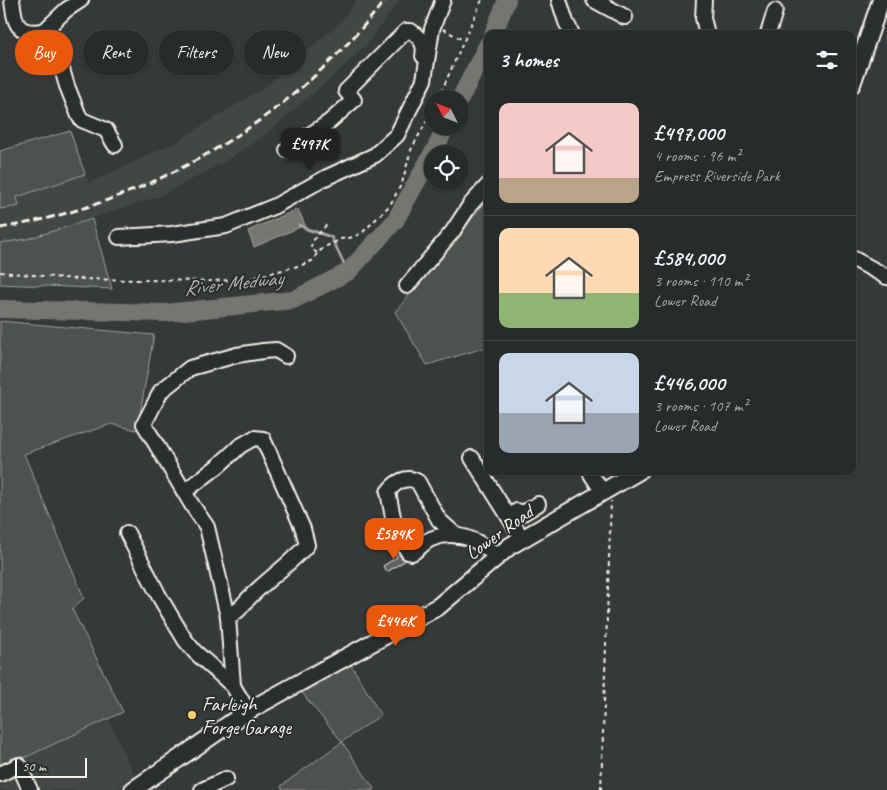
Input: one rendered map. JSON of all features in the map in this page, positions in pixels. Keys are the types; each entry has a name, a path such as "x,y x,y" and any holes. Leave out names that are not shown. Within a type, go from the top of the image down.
{"main road":[{"path":"856,72 881,0"},
{"name":"Lower Road","path":"133,790 248,711 439,606 496,556 522,538 632,475"}],"street":[{"path":"12,0 15,20 22,30"},
{"path":"45,30 66,10 81,0"},
{"path":"119,237 172,234 226,226 275,206 326,178 375,156 398,134 424,80 434,25 443,0"},
{"path":"560,0 570,30"},
{"path":"594,0 625,17"},
{"path":"704,0 703,18 706,30"},
{"path":"772,30 775,11"},
{"path":"287,150 329,122 354,100 346,91 406,31 411,31 423,42 425,49 416,77 424,80"},
{"path":"64,75 79,116 82,120 106,130 115,145"},
{"path":"407,286 453,231 470,205 484,189"},
{"path":"856,260 887,277"},
{"path":"234,686 228,617 207,527 144,424 161,391 190,368 237,355 263,351 276,350 286,356"},
{"path":"184,492 240,446 254,438 263,439 303,529 307,545 297,556 249,597 238,613 228,617"},
{"path":"472,458 522,538"},
{"path":"592,475 607,489"},
{"path":"457,536 439,520 418,482 412,478 393,485 388,492 396,532 408,552 412,553 432,538 457,536 478,541 496,556"},
{"path":"509,517 517,511 523,513 538,504"},
{"path":"127,533 159,596 185,640 195,652 234,686 248,711"},
{"path":"0,774 19,765 30,790"},
{"path":"202,790 226,779"}],"path":[{"path":"442,90 482,0"},
{"path":"434,25 464,40"},
{"path":"0,272 104,280 248,279 302,265 314,260 317,253 325,247 341,239 354,237 363,232 390,205 402,183 411,150 424,126"},
{"path":"317,253 311,248 312,242 327,224"},
{"path":"601,790 607,489"}],"shaded area":[{"path":"357,0 400,0 366,45 328,81 266,134 221,164 160,196 27,239 0,243 0,209 19,206 16,198 85,174 89,183 176,142 265,87 279,75 306,75 306,52 341,22"},
{"path":"70,131 85,174 17,197 19,206 0,209 0,151"},
{"path":"484,204 484,348 427,365 395,312"},
{"path":"298,209 305,225 254,247 248,231"},
{"path":"92,219 112,289 0,284 0,243 27,239"},
{"path":"0,321 154,335 137,430 111,424 24,454 84,598 72,609 123,712 0,769"},
{"path":"350,663 381,715 342,742 302,693"},
{"path":"109,719 136,780 115,790 0,790 0,769"},
{"path":"342,742 375,790 283,790 281,786"}],"building":[{"path":"393,544 401,557 406,560 387,572 383,566 397,557 390,546"}],"waterway":[{"name":"River Medway","path":"495,30 507,0"},
{"name":"River Medway","path":"465,90 484,52"},
{"name":"River Medway","path":"437,145 442,135"},
{"name":"River Medway","path":"0,309 165,313 293,300 348,272 395,221 424,168"},
{"path":"299,225 331,237 348,272"}],"railway":[{"path":"0,228 56,216 111,199 163,177 214,150 262,119 306,83 348,44 385,0"}],"place":[{"name":"Farleigh Forge Garage","path":"192,715"}]}
